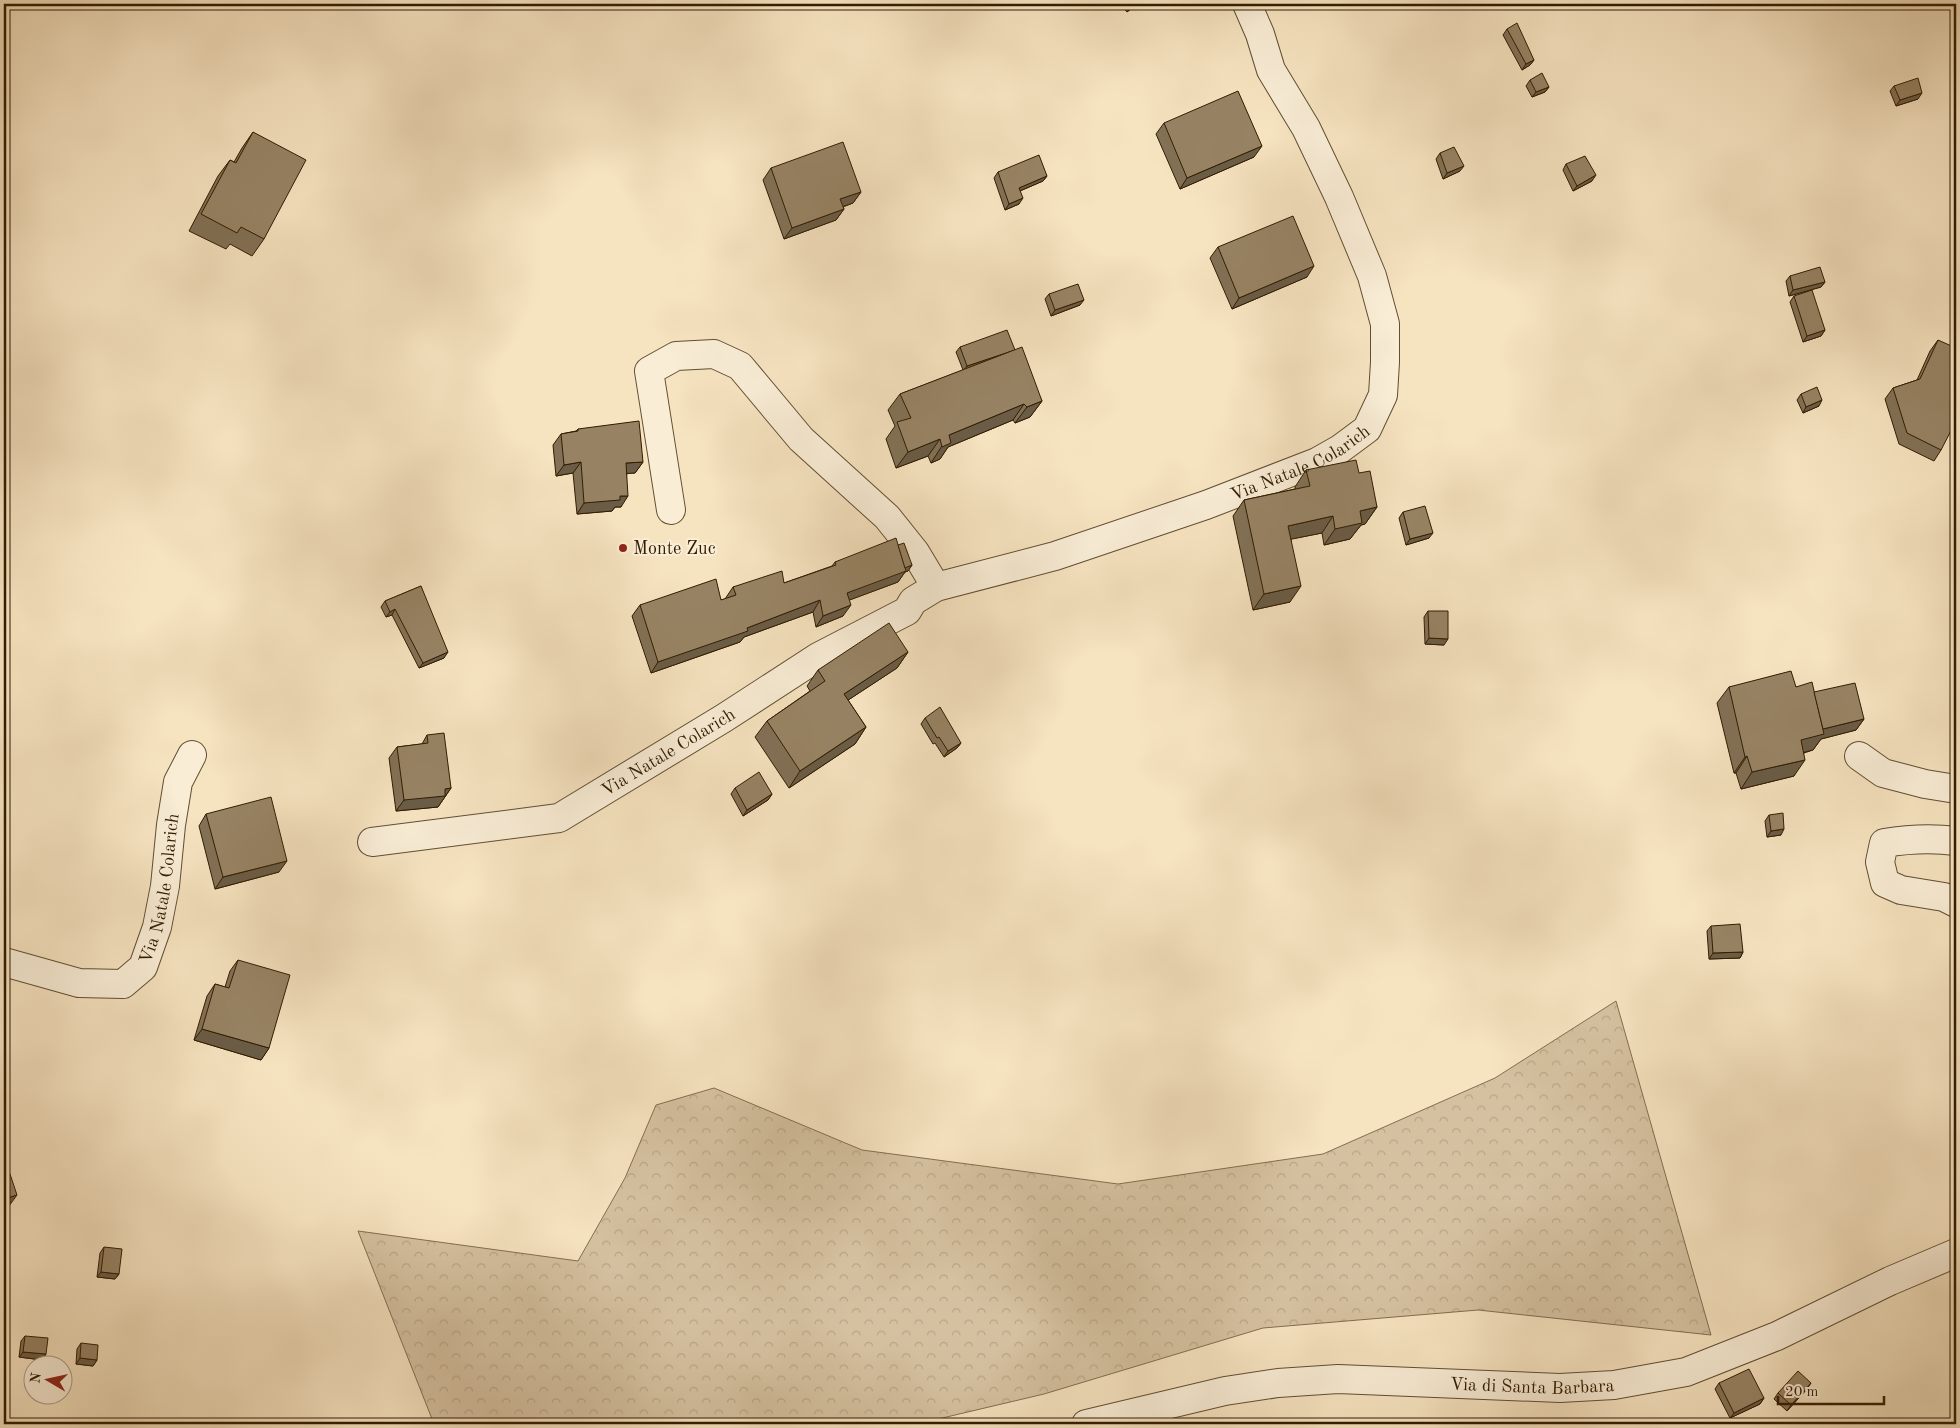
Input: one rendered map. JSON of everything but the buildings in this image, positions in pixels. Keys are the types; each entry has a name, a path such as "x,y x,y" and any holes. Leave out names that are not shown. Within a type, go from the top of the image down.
{"street":[{"name":"Via Natale Colarich","path":"372,842 560,818 724,718 818,657 906,611 913,601 936,587 1055,556 1206,505 1317,462 1340,449 1367,429 1383,395 1385,362 1384,324 1372,276 1339,197 1306,128 1271,70 1260,34 1247,4"},
{"path":"671,510 649,371 676,356 714,354 740,366 800,439 887,517 915,552 936,587"},
{"name":"Via Natale Colarich","path":"4,962 79,983 123,984 143,968 157,927 164,894 171,825 178,782 192,755"},
{"path":"1859,756 1884,773 1925,784 1956,789"},
{"path":"1956,841 1938,839 1884,843 1880,862 1885,882 1902,890 1944,896 1956,903"},
{"name":"Via di Santa Barbara","path":"1086,1424 1225,1390 1278,1382 1338,1379 1560,1388 1614,1385 1686,1372 1777,1336 1956,1253"}],"green space":[{"path":"1616,1001 1711,1335 1478,1310 1263,1328 1044,1394 917,1424 434,1424 358,1231 578,1261 625,1178 656,1105 714,1088 862,1150 1118,1184 1323,1154 1495,1078"}],"place":[{"name":"Monte Zuc","path":"623,548"}]}
